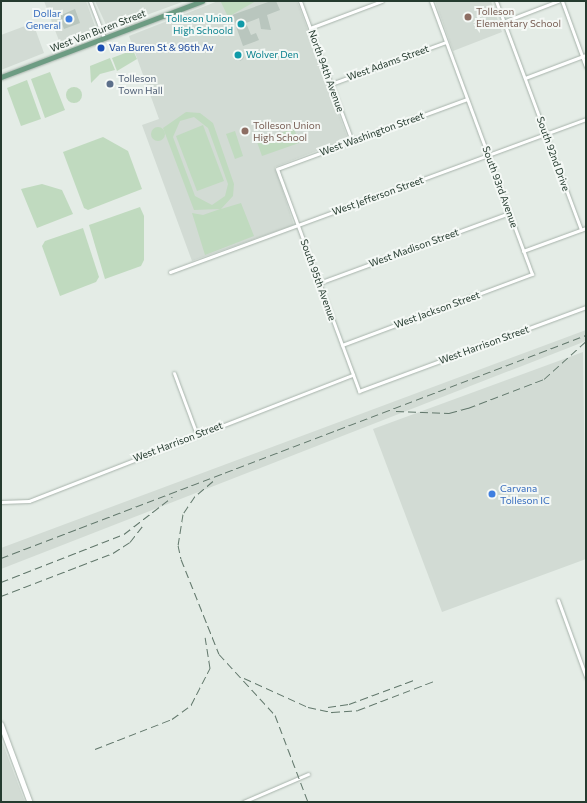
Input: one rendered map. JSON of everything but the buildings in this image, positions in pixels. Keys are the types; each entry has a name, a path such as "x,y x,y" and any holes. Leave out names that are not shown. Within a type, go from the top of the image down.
{"main road":[{"name":"West Van Buren Street","path":"1,77 202,1"},
{"path":"1,724 30,802"}],"street":[{"path":"90,1 104,38"},
{"name":"North 94th Avenue","path":"300,1 352,141"},
{"path":"310,28 382,1"},
{"name":"South 93rd Avenue","path":"431,1 532,274"},
{"name":"South 92nd Drive","path":"496,1 581,230"},
{"path":"504,22 558,1"},
{"path":"562,1 584,56 586,67"},
{"name":"West Adams Street","path":"331,84 446,42"},
{"path":"525,78 584,56"},
{"name":"West Washington Street","path":"277,169 467,99"},
{"name":"West Jefferson Street","path":"170,272 586,120"},
{"name":"South 95th Avenue","path":"277,169 359,391"},
{"name":"West Madison Street","path":"319,283 509,213"},
{"path":"523,251 586,228"},
{"name":"West Jackson Street","path":"342,345 532,274"},
{"name":"West Harrison Street","path":"359,391 586,307"},
{"path":"174,373 196,435"},
{"name":"West Harrison Street","path":"1,502 29,501 353,375"},
{"path":"558,600 586,677"},
{"path":"242,802 308,774"}],"shaded area":[{"path":"44,1 86,1 97,32 61,46"},
{"path":"95,1 185,1 108,29"},
{"name":"Tolleson Union High School","path":"218,1 297,1 348,139 275,167 294,225 192,261 142,125 159,119 129,36"},
{"name":"Tolleson Elementary School","path":"435,1 491,1 502,32 453,51"},
{"path":"33,23 44,53 1,70 1,35"},
{"path":"586,330 586,341 1,569 1,548"},
{"name":"Carvana Tolleson IC","path":"583,352 586,559 442,612 373,429"},
{"path":"1,739 25,802 1,802"}],"green space":[{"path":"223,1 256,1 228,17 221,2"},
{"path":"133,50 137,59 117,71 112,58"},
{"path":"110,58 115,70 100,74 91,83 90,66"},
{"path":"50,72 65,110 45,118 31,79"},
{"path":"27,80 41,119 21,126 7,88"},
{"path":"71,87 77,87 82,92 80,101 77,103 71,103 66,98 66,92"},
{"path":"186,112 200,113 213,123 234,184 233,196 221,209 241,203 254,236 205,255 192,213 203,215 220,209 194,210 163,128","holes":["194,117 208,128 228,184 225,196 212,205 195,196 173,137 180,121"]},
{"path":"203,125 224,181 197,191 176,136"},
{"path":"155,127 161,127 165,131 165,137 161,141 155,141 151,137 151,131"},
{"path":"294,128 299,143 262,156 257,142"},
{"path":"235,131 243,156 235,159 226,134"},
{"path":"103,137 128,151 142,189 88,210 84,208 63,152"},
{"path":"42,184 62,190 73,214 37,228 21,189"},
{"path":"140,207 144,216 144,260 141,266 105,279 89,225"},
{"path":"83,228 99,277 96,282 60,296 42,246 45,241"}],"railway":[{"path":"1,558 586,335"},
{"path":"396,411 449,413 468,408 544,379 586,341"},
{"path":"213,481 195,496 183,514 178,545 181,559 219,654 275,715 308,802"},
{"path":"1,582 124,534 172,497"},
{"path":"1,596 113,553 130,542 145,523"},
{"path":"95,749 172,719 191,705 210,668 205,637"},
{"path":"244,678 308,707 332,712 358,710 434,681"},
{"path":"328,707 349,704 414,680"}],"place":[{"name":"Tolleson Elementary School","path":"468,17"},
{"name":"Dollar General","path":"69,19"},
{"name":"Tolleson Union High Schoold","path":"241,24"},
{"name":"Van Buren St & 96th Av","path":"101,48"},
{"name":"Wolver Den","path":"238,55"},
{"name":"Tolleson Town Hall","path":"110,84"},
{"name":"Tolleson Union High School","path":"245,131"},
{"name":"Carvana Tolleson IC","path":"492,494"}]}
